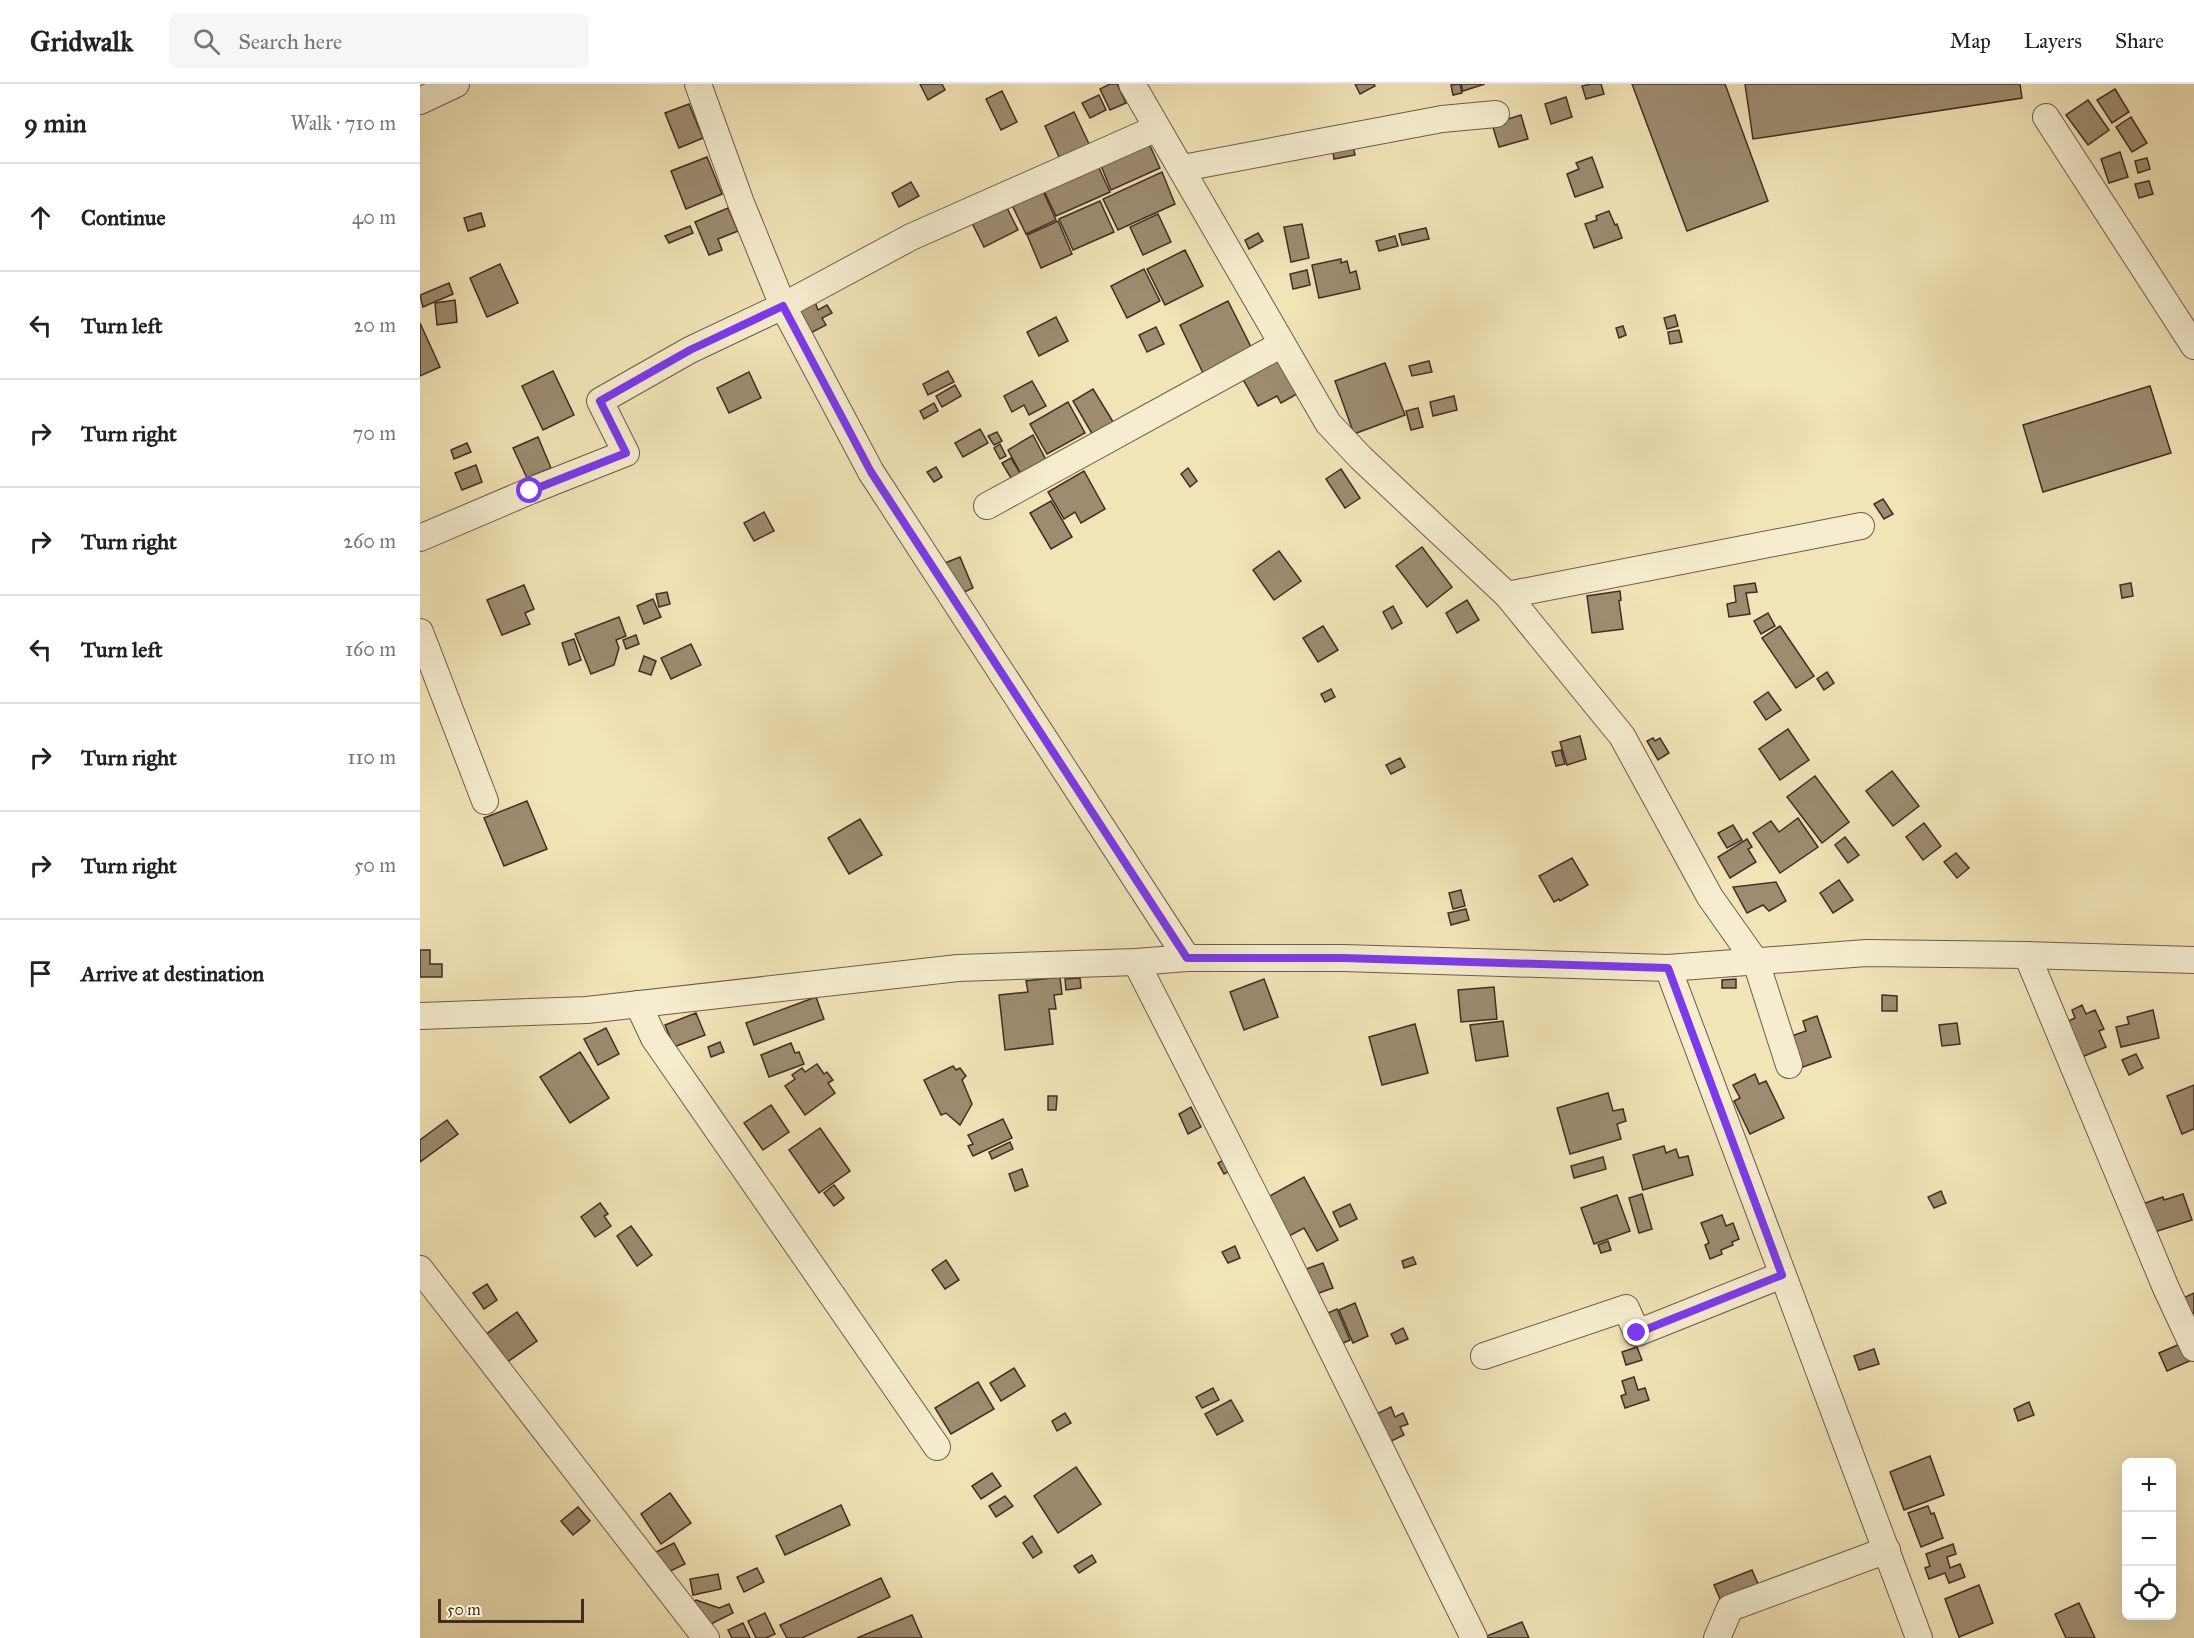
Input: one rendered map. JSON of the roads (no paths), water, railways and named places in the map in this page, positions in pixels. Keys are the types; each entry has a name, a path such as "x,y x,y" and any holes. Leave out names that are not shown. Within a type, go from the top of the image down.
{"street":[{"path":"420,101 456,84"},
{"path":"698,84 741,203 783,306 871,472 1187,958"},
{"path":"1132,84 1328,423 1361,458 1507,595 1622,736 1710,897 1756,962 1789,1065"},
{"path":"1182,168 1443,119 1496,114"},
{"path":"2046,117 2194,346"},
{"path":"420,538 626,453 600,401 690,350 783,306 911,237 1157,128"},
{"path":"987,506 1282,344"},
{"path":"1507,595 1861,526"},
{"path":"420,632 484,801"},
{"path":"420,1016 587,1010 958,968 1187,958 1343,958 1668,968 1866,953 2194,960"},
{"path":"2027,955 2166,1288 2194,1348"},
{"path":"1136,962 1280,1245 1474,1638"},
{"path":"1668,968 1919,1638"},
{"path":"638,1004 654,1038 937,1447"},
{"path":"420,1269 706,1638"},
{"path":"1484,1356 1626,1308 1637,1333 1782,1275"},
{"path":"1717,1638 1730,1608 1887,1550"}]}
